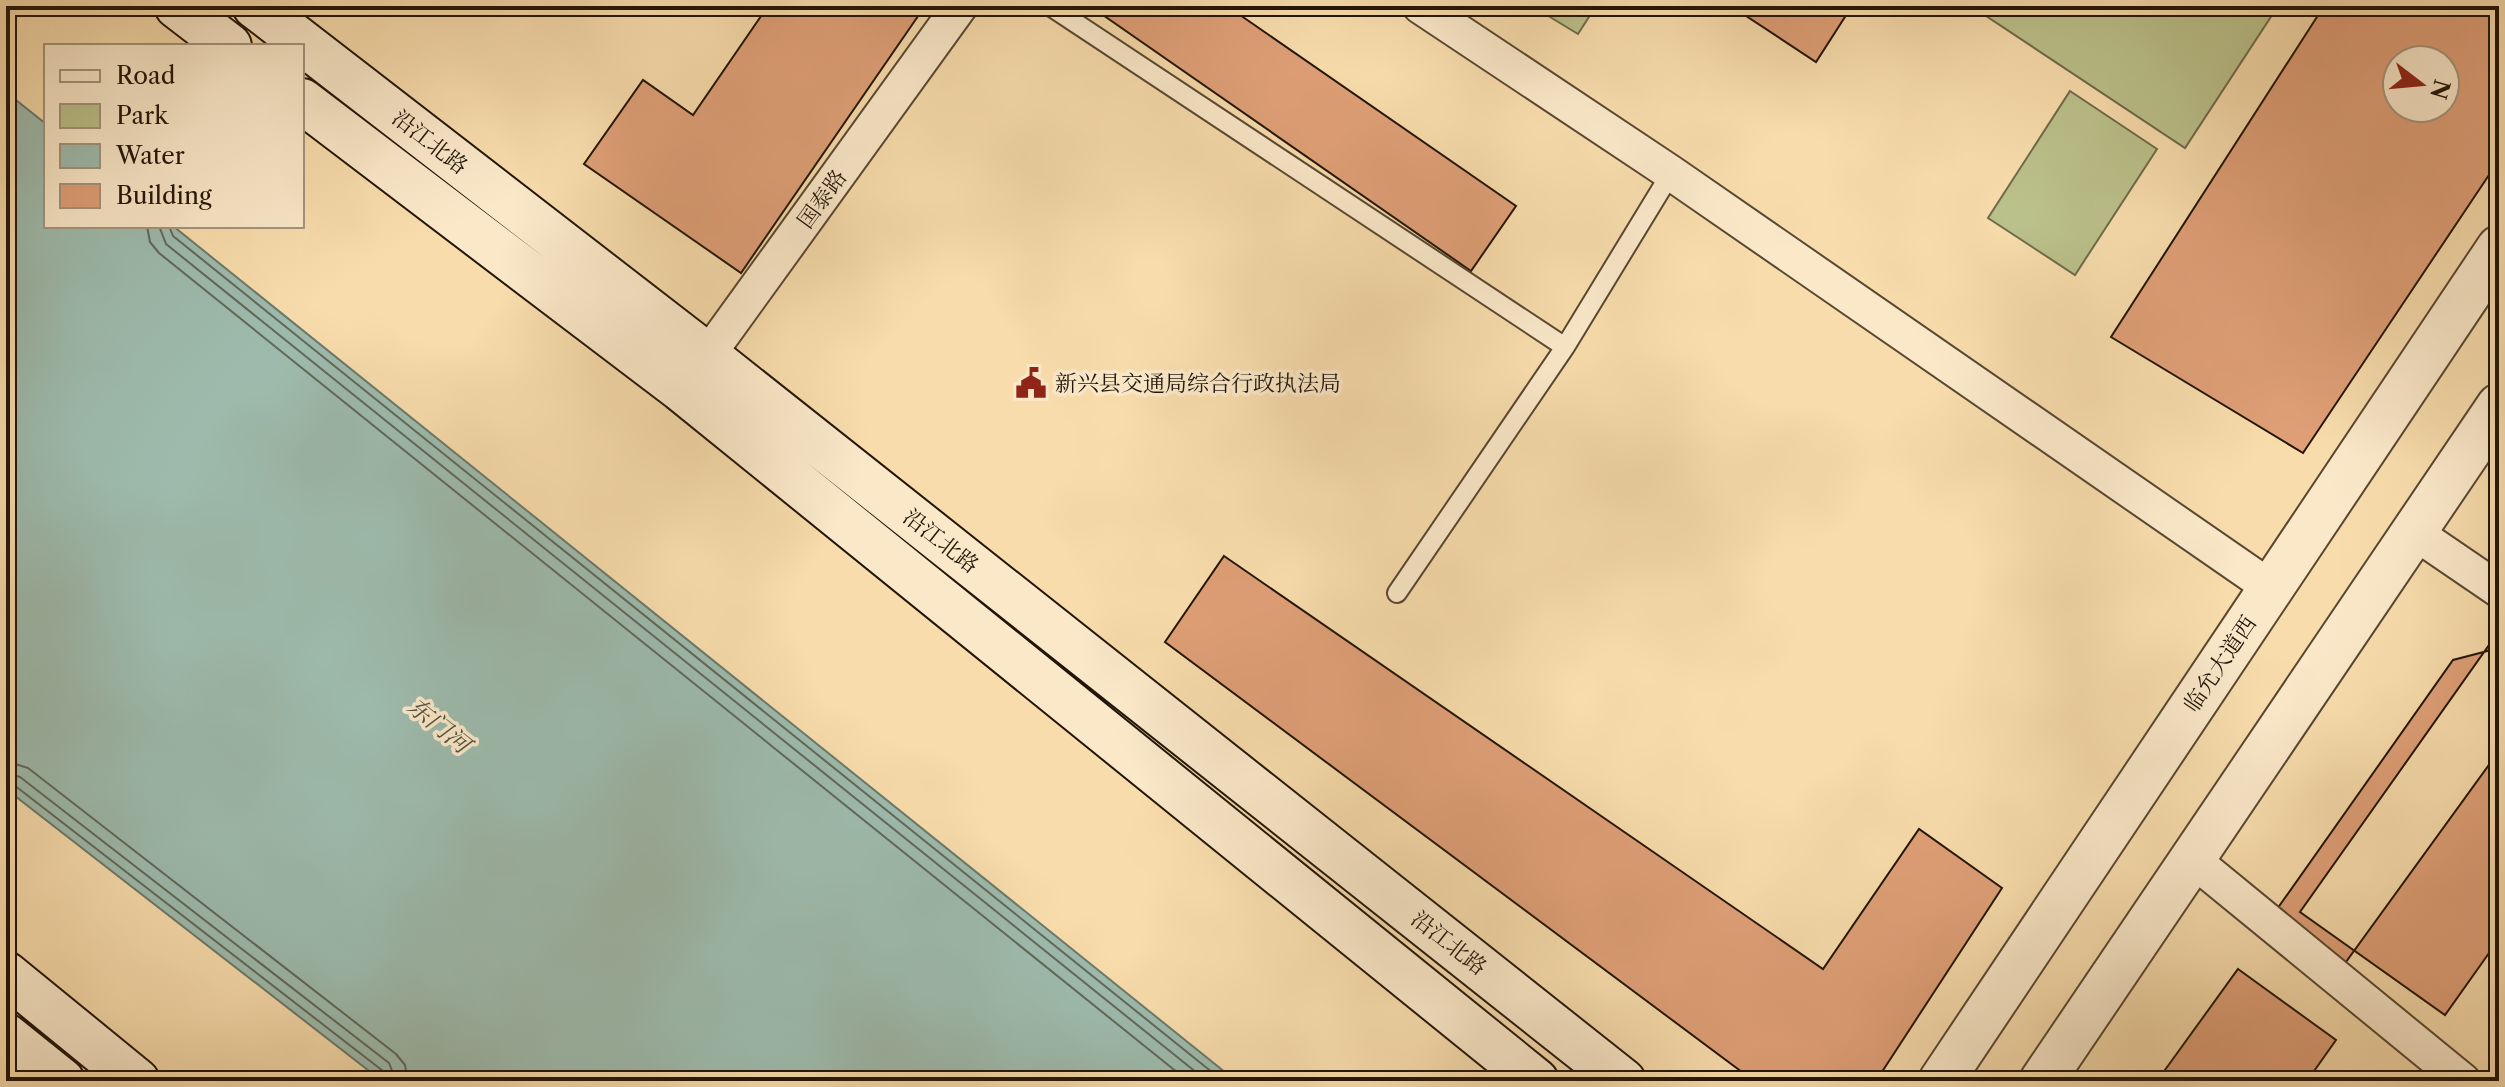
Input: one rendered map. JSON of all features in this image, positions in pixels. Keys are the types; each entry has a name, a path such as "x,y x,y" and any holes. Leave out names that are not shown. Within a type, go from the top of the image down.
{"main road":[{"path":"177,6 226,44"},
{"name":"沿江北路","path":"255,6 709,357 1623,1081"},
{"name":"沿江北路","path":"304,103 681,389 1536,1081"},
{"name":"临允大道西","path":"1941,1081 2499,248"},
{"path":"2042,1081 2499,406"},
{"path":"6,974 137,1081"},
{"path":"6,1036 62,1081"}],"street":[{"name":"国泰路","path":"681,389 709,357 960,6"},
{"path":"1420,6 1671,173 2271,588"},
{"path":"2414,532 2499,590"},
{"path":"2192,859 2463,1081"}],"lane":[{"path":"1050,6 1565,347"},
{"path":"1397,593 1565,347 1671,173"}],"green space":[{"path":"1532,6 1596,6 1578,34"},
{"path":"1971,6 2278,6 2185,148"},
{"path":"2070,91 2157,149 2075,275 1988,218"}],"water":[{"name":"东门河","path":"6,92 44,122 44,228 175,228 1236,1081 382,1081 6,789"}],"building":[{"path":"768,6 925,6 741,273 584,164 643,80 693,115"},
{"path":"1090,6 1227,6 1516,206 1471,271"},
{"path":"1731,6 1852,6 1816,62"},
{"path":"2324,6 2499,6 2499,160 2303,453 2111,337"},
{"path":"1224,556 1823,969 1919,829 2002,888 1876,1081 1754,1081 1165,642"},
{"path":"2499,631 2499,939 2445,1015 2300,912"},
{"path":"2499,648 2499,751 2343,966 2275,912 2453,660"},
{"path":"2238,969 2336,1040 2307,1081 2157,1081"}],"place":[{"name":"新兴县交通局综合行政执法局","path":"1031,383"}]}
